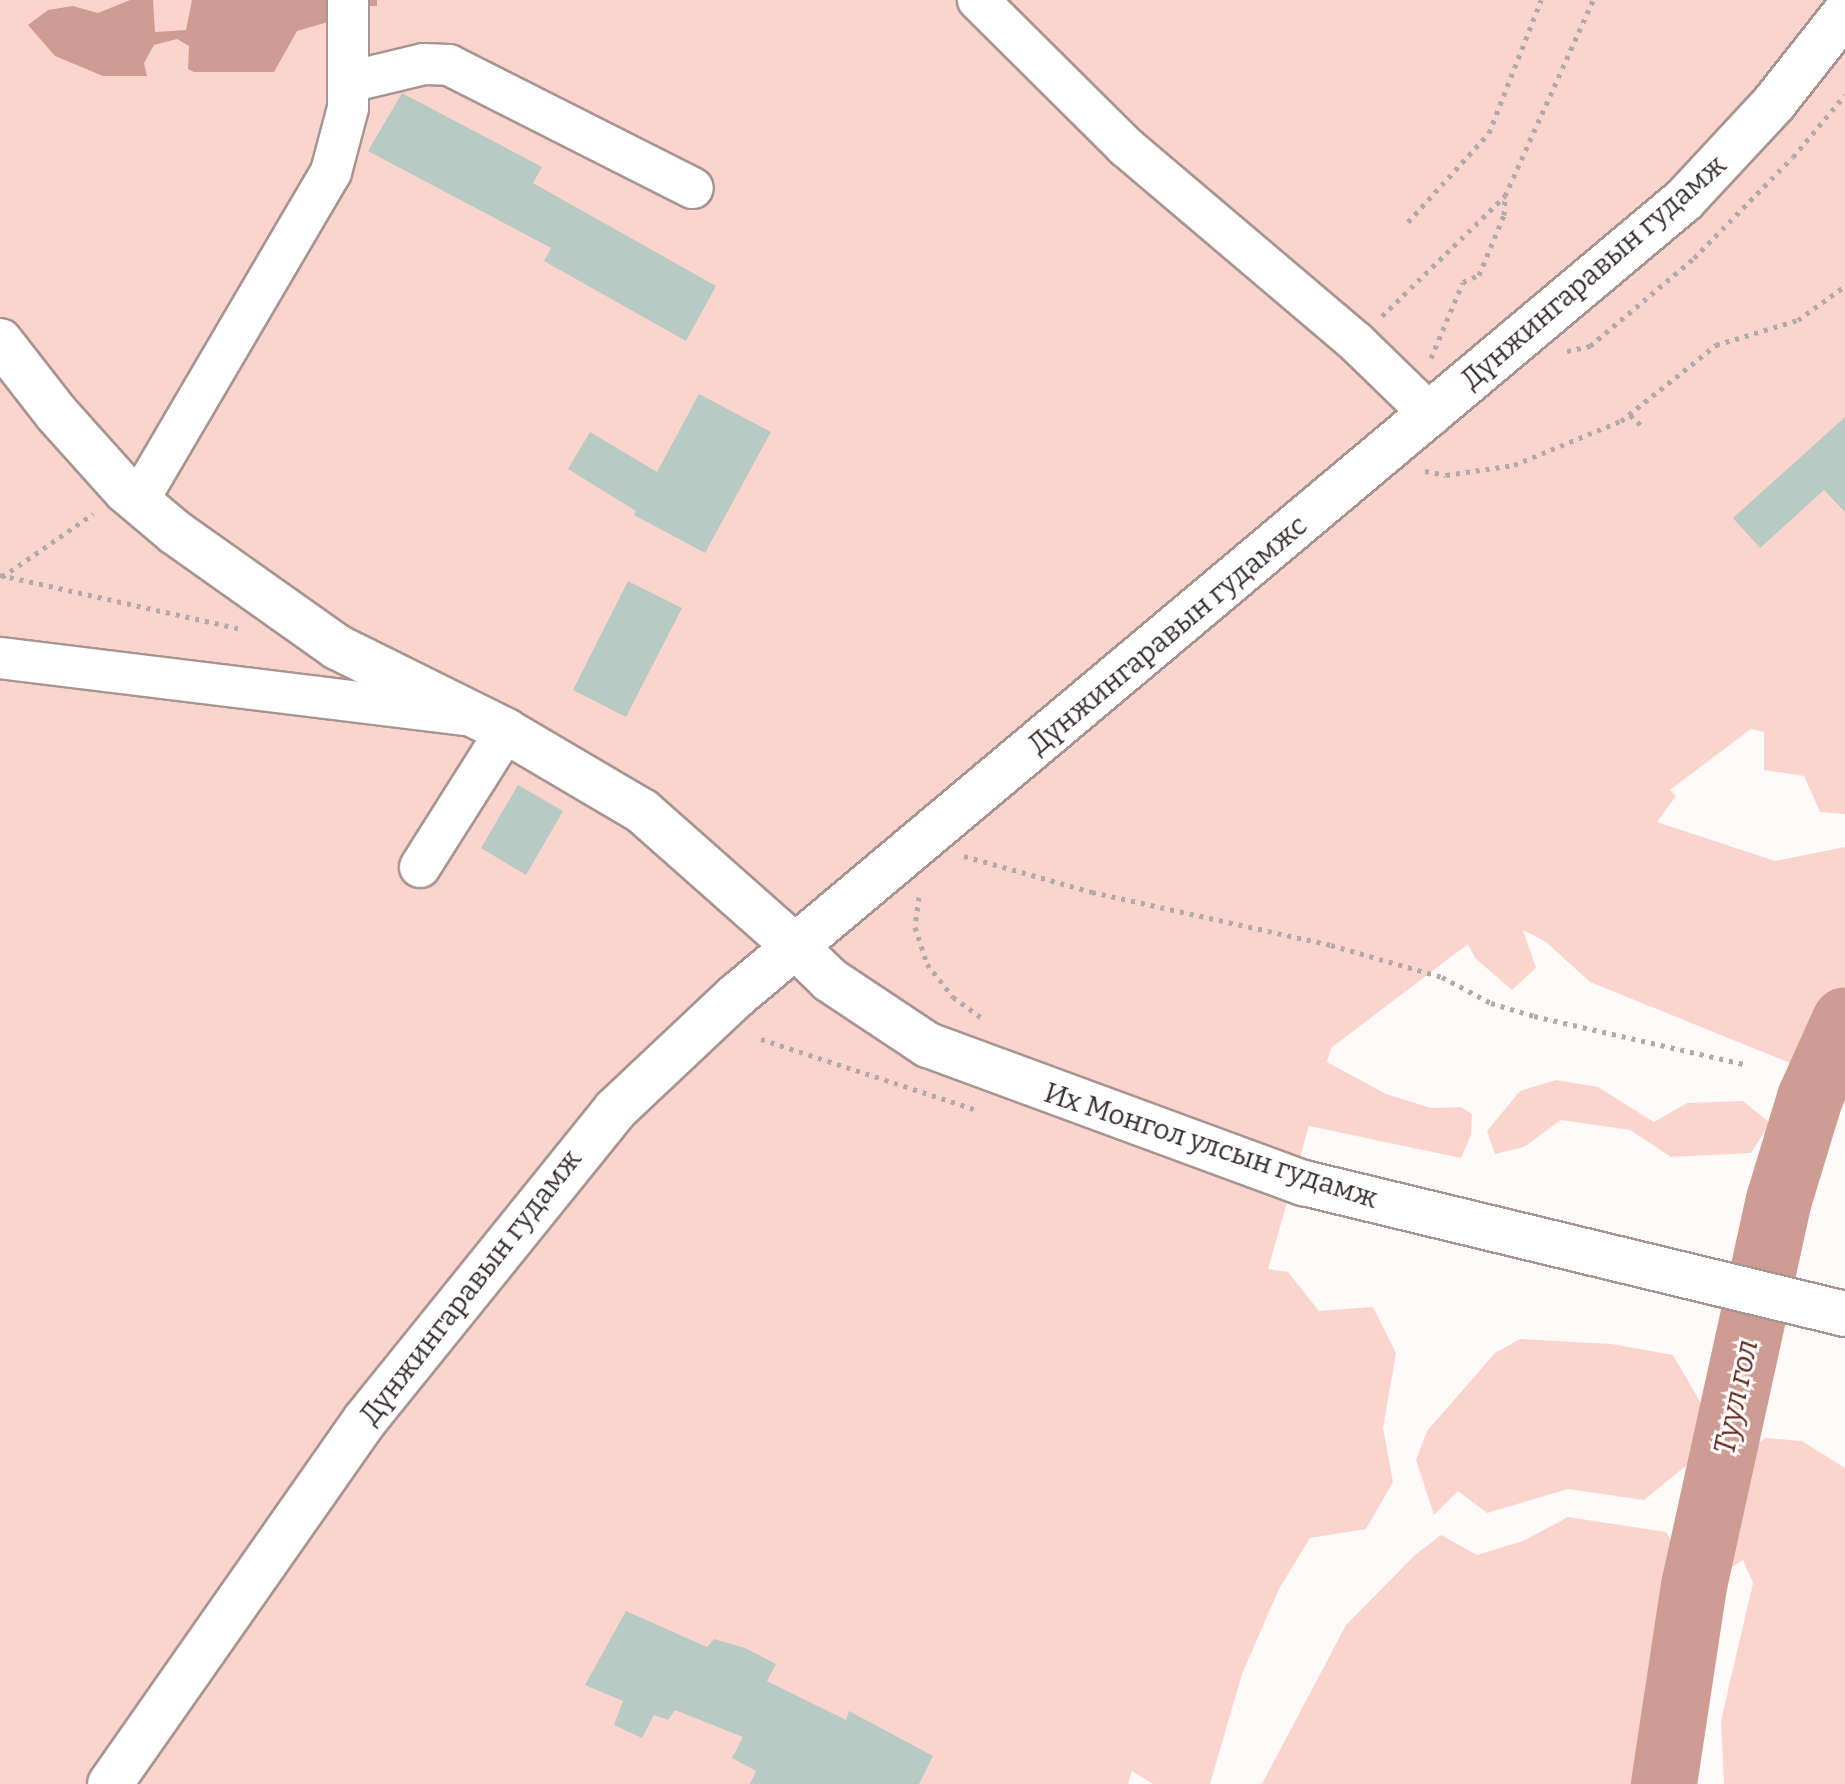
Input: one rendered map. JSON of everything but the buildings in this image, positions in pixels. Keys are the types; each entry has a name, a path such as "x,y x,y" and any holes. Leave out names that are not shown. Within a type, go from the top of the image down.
{"main road":[{"name":"Дүнжингаравын гудамж","path":"1424,406 1684,200 1774,103 1845,13"},
{"name":"Их Монгол улсын гудамж","path":"0,341 132,496 228,572 337,647 493,724 642,811 830,980 928,1045 1304,1183 1845,1314"},
{"name":"Дүнжингаравын гудамжс","path":"914,874 1394,445 1424,406"},
{"name":"Дүнжингаравын гудамж","path":"110,1784 310,1493 560,1173 656,1070 797,948 914,874"}],"street":[{"path":"978,0 1126,147 1356,342 1424,406"},
{"path":"132,496 331,172 346,125 349,14"},
{"path":"349,82 424,64 449,65 693,188"},
{"path":"0,658 493,724 420,867"}],"path":[{"path":"1408,222 1489,133 1541,0"},
{"path":"1424,406 1463,282 1479,275 1504,215 1505,196 1592,1"},
{"path":"1356,342 1505,196"},
{"path":"1394,445 1420,469 1446,475 1522,463 1630,415 1716,345 1798,320 1845,286"},
{"path":"1630,415 1643,427"},
{"path":"1,576 132,496"},
{"path":"1,576 252,631"},
{"path":"969,843 957,854 1092,892 1331,945 1442,977 1491,1003 1534,1016 1744,1064"},
{"path":"914,874 915,927 927,964 953,997 990,1024"}],"shaded area":[{"path":"0,0 1845,0 1845,814 1820,812 1804,776 1764,770 1764,732 1751,729 1670,790 1676,796 1657,822 1775,861 1845,847 1845,988 1795,1065 1590,982 1546,942 1523,930 1536,968 1512,990 1475,958 1468,944 1331,1048 1327,1062 1386,1094 1431,1108 1461,1107 1472,1114 1471,1135 1461,1158 1309,1126 1268,1269 1288,1272 1319,1311 1373,1307 1396,1353 1383,1428 1393,1482 1366,1529 1310,1538 1279,1589 1242,1674 1210,1784 1153,1784 1132,1771 1128,1784 0,1784"},
{"path":"130,0 153,0 155,32 186,30 192,0 377,0 377,6 328,6 328,22 297,31 274,72 194,72 188,69 189,46 177,39 154,45 144,63 147,76 103,76 55,56 28,25 48,10 73,6 98,13"},
{"path":"1556,1080 1598,1087 1654,1122 1687,1103 1743,1101 1770,1123 1751,1153 1671,1157 1630,1130 1561,1120 1524,1147 1495,1154 1487,1131 1520,1091"},
{"path":"1520,1339 1612,1344 1673,1355 1702,1405 1688,1464 1644,1500 1568,1489 1487,1513 1458,1491 1434,1515 1416,1460 1427,1431 1495,1353"},
{"path":"1765,1438 1802,1441 1845,1468 1845,1784 1724,1784 1721,1720 1753,1583 1743,1560 1712,1580 1706,1552 1741,1458"},
{"path":"1568,1517 1666,1532 1677,1551 1635,1784 1262,1784 1346,1625 1415,1555 1441,1535 1477,1555 1523,1541"}],"waterway":[{"name":"Туул гол","path":"1664,1784 1694,1586 1779,1200 1810,1098 1845,1020"}]}
